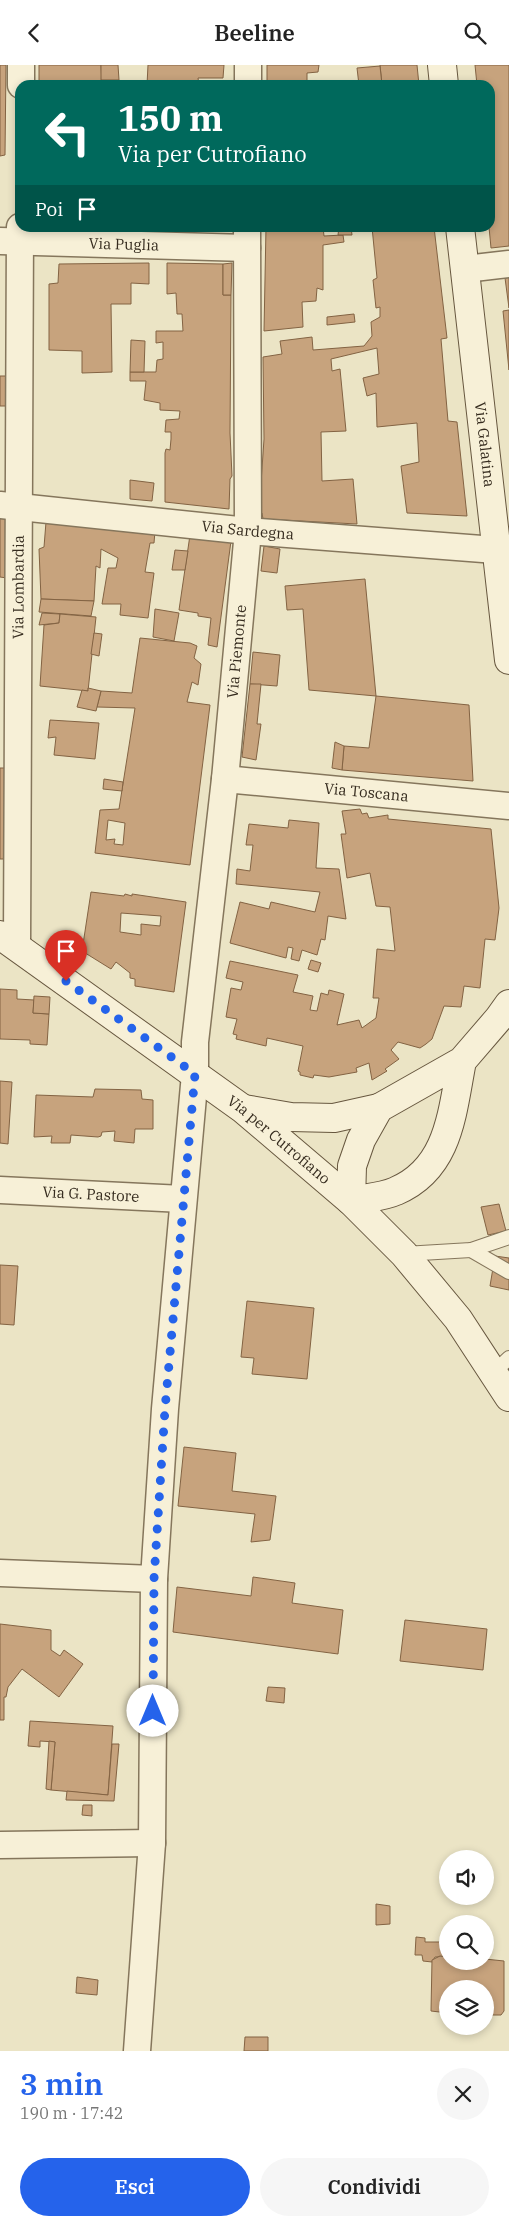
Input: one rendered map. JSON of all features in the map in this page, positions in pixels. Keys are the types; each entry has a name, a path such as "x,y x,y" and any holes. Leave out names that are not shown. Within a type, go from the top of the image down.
{"street":[{"path":"21,65 21,80"},
{"path":"248,65 248,80"},
{"path":"442,65 444,80"},
{"name":"Via Galatina","path":"461,232 502,551 509,660"},
{"name":"Via Puglia","path":"14,237 247,237"},
{"name":"Via Lombardia","path":"8,941 9,506 14,237"},
{"name":"Via Piemonte","path":"137,2051 152,1843 154,1579 166,1400 195,1074 195,1043 225,779 248,531 247,237"},
{"path":"465,269 509,264"},
{"name":"Via Sardegna","path":"9,506 248,531 502,551"},
{"name":"Via Toscana","path":"225,779 509,806"},
{"name":"Via per Cutrofiano","path":"8,941 243,1109 351,1201 404,1254 458,1319 501,1366 509,1397"},
{"path":"243,1109 291,1117 334,1118 380,1108 462,1061 509,1004"},
{"path":"380,1108 361,1140 352,1166 351,1201 396,1192 426,1173 446,1140 462,1061"},
{"name":"Via G. Pastore","path":"0,1190 183,1199"},
{"path":"0,1573 154,1579"},
{"path":"0,1845 152,1843"}],"lane":[{"path":"404,1254 471,1250 509,1237"},
{"path":"471,1250 509,1272"}],"building":[{"path":"0,65 6,65 5,155 0,156"},
{"path":"39,65 101,65 102,80 39,80"},
{"path":"101,65 118,65 119,80 101,80"},
{"path":"148,65 224,65 223,78 147,80"},
{"path":"267,65 319,65 318,72 307,73 307,80 267,80"},
{"path":"380,65 417,65 418,80 382,80"},
{"path":"475,65 509,65 509,246 491,248 489,232 495,232 495,80 476,80"},
{"path":"380,66 381,80 358,80 357,68"},
{"path":"266,232 324,232 324,236 343,235 344,242 323,245 323,290 317,288 316,301 302,302 303,327 264,331"},
{"path":"338,232 352,232 352,235 338,235"},
{"path":"372,232 435,232 447,338 441,339 448,421 457,422 467,516 407,513 401,466 419,462 417,423 377,427 376,393 367,396 363,378 379,374 377,348 331,359 332,371 340,369 346,431 321,432 322,481 353,479 357,524 263,519 262,513 259,513 264,439 263,357 282,354 280,341 312,337 313,350 364,346 372,336 371,322 380,317 380,307 376,308 373,280 377,278"},
{"path":"149,263 149,284 131,283 131,304 111,304 112,372 82,373 82,351 49,350 49,284 58,283 59,264"},
{"path":"167,263 223,264 223,295 231,295 230,433 232,476 230,479 229,509 165,502 165,453 166,449 170,450 171,439 171,432 165,432 166,420 179,419 180,411 160,410 160,403 144,400 146,381 130,381 130,372 156,372 157,360 163,359 163,342 156,343 156,331 183,331 182,314 177,314 176,293 167,294"},
{"path":"232,263 231,295 223,295 223,264"},
{"path":"509,277 509,308 505,278"},
{"path":"509,310 509,370 503,311"},
{"path":"354,314 355,322 327,325 327,317"},
{"path":"131,340 145,341 144,372 130,372"},
{"path":"0,376 7,376 6,406 0,406"},
{"path":"130,480 154,483 152,501 130,499"},
{"path":"0,518 7,519 7,578 0,577"},
{"path":"46,522 155,531 154,543 150,543 145,572 154,573 148,618 120,615 121,604 102,604 108,568 116,568 118,558 101,549 100,568 96,566 94,601 41,599 39,549 44,547"},
{"path":"190,535 231,541 217,647 208,645 211,618 198,616 198,613 179,610"},
{"path":"264,546 280,549 277,573 261,571"},
{"path":"175,550 188,551 185,570 172,570"},
{"path":"365,579 376,696 309,690 303,609 287,610 285,586"},
{"path":"41,599 94,601 91,616 39,612"},
{"path":"155,609 179,613 174,641 153,637"},
{"path":"42,613 60,614 59,623 39,625"},
{"path":"60,614 96,617 88,691 40,686 44,625 59,623"},
{"path":"94,633 102,634 99,656 91,654"},
{"path":"140,638 190,643 197,646 194,658 201,664 198,685 192,682 187,702 210,705 190,865 95,853 100,810 119,809 135,708 97,707 101,691 132,693","holes":["108,820 125,823 123,845 114,844 115,839 106,840"]},
{"path":"253,652 280,655 277,686 250,684"},
{"path":"250,684 261,684 257,724 261,724 256,760 242,757"},
{"path":"88,688 101,691 96,711 77,707 82,690 88,691"},
{"path":"376,696 469,705 473,781 342,770 344,746 369,748"},
{"path":"50,720 99,723 95,759 54,755 56,737 48,738"},
{"path":"335,742 344,746 342,770 332,768"},
{"path":"0,768 7,768 6,859 0,859"},
{"path":"104,779 123,782 122,791 103,789"},
{"path":"360,809 362,814 367,813 369,818 388,815 388,819 491,829 499,908 495,940 485,939 480,988 464,986 461,1007 444,1006 432,1039 426,1044 420,1048 398,1042 391,1050 399,1059 385,1069 387,1071 372,1080 369,1063 356,1068 357,1072 329,1077 314,1075 313,1078 300,1075 298,1071 303,1046 267,1038 266,1046 236,1039 237,1035 233,1034 237,1019 226,1017 231,988 241,990 243,982 226,978 230,961 298,975 293,992 313,996 310,1010 317,1011 321,993 328,995 329,990 344,994 337,1025 359,1020 362,1028 376,1018 379,998 373,998 377,949 395,951 390,907 376,906 370,873 347,878 341,834 346,834 342,811"},
{"path":"289,820 319,823 316,868 339,869 346,919 328,916 325,940 321,939 317,955 302,950 299,961 291,959 293,948 288,947 286,958 230,943 240,902 269,909 271,902 315,912 320,892 236,884 237,869 250,871 253,845 246,845 249,824 288,828"},
{"path":"91,892 124,896 125,894 132,896 132,894 186,902 174,992 135,986 135,979 130,978 130,973 116,962 111,969 82,951","holes":["121,913 161,916 160,926 141,924 141,935 120,932"]},
{"path":"311,960 321,963 318,972 308,969"},
{"path":"0,989 17,990 17,999 34,1000 33,1013 49,1014 47,1045 30,1044 30,1040 0,1039"},
{"path":"34,996 50,997 49,1014 33,1013"},
{"path":"0,1081 12,1082 8,1144 0,1143"},
{"path":"95,1089 141,1090 142,1099 153,1100 153,1129 135,1129 134,1143 114,1141 115,1131 102,1132 101,1136 98,1137 71,1135 70,1143 51,1143 52,1136 34,1137 36,1095 93,1097"},
{"path":"499,1204 506,1231 488,1235 481,1207"},
{"path":"495,1256 509,1258 509,1290 490,1286"},
{"path":"0,1265 18,1266 14,1325 0,1324"},
{"path":"247,1301 314,1308 307,1379 252,1374 254,1358 241,1357"},
{"path":"184,1447 236,1453 232,1491 276,1496 270,1540 251,1542 255,1514 178,1506"},
{"path":"253,1577 295,1583 292,1603 343,1610 338,1654 173,1632 177,1587 251,1596"},
{"path":"405,1620 487,1629 483,1670 400,1661"},
{"path":"0,1624 51,1630 51,1650 60,1656 64,1650 83,1664 59,1697 22,1669 8,1687 6,1697 4,1697 4,1720 0,1720"},
{"path":"268,1687 285,1688 284,1703 266,1701"},
{"path":"30,1721 113,1726 108,1795 51,1790 55,1742 40,1741 40,1747 28,1746"},
{"path":"49,1741 55,1742 51,1790 46,1789"},
{"path":"112,1744 119,1744 114,1801 66,1800 67,1791 108,1795"},
{"path":"83,1805 92,1805 92,1816 82,1815"},
{"path":"376,1904 390,1906 390,1924 376,1925"},
{"path":"416,1937 425,1938 425,1942 439,1942 439,1957 435,1957 432,1962 423,1961 422,1955 415,1955"},
{"path":"439,1956 439,1970 494,1970 494,1960 504,1961 504,2011 501,2015 494,2015 494,1980 439,1980 439,2012 431,2011 432,1960"},
{"path":"77,1977 98,1980 97,1995 76,1993"},
{"path":"245,2037 268,2037 268,2051 244,2051"}],"route":[{"path":"66,981 195,1074 165,1409 154,1579 153,1711"}]}
